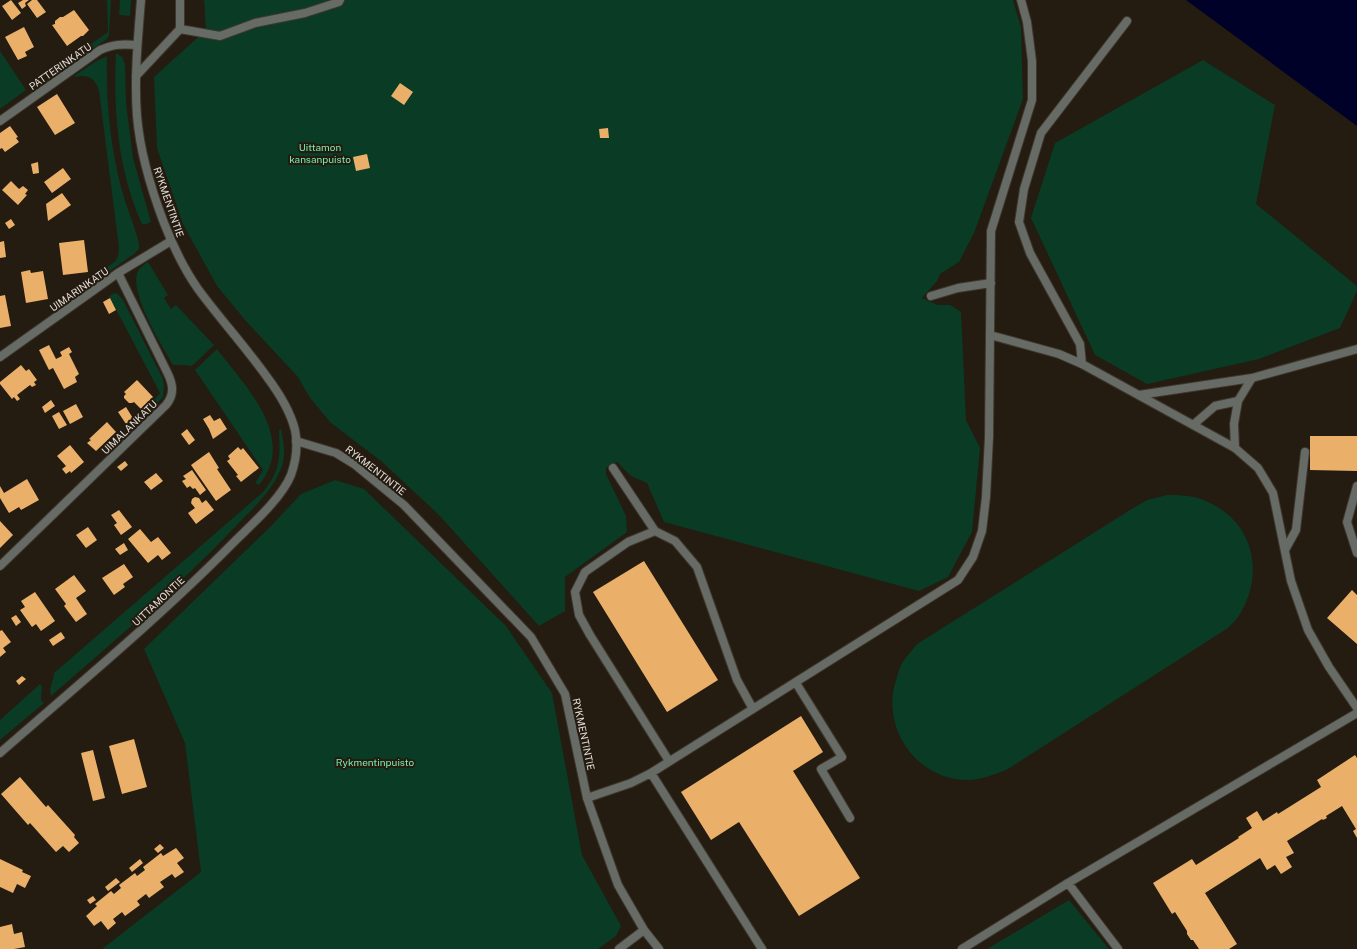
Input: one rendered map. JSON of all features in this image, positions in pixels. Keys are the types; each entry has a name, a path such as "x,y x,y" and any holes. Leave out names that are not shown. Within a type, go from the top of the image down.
{"street":[{"name":"RYKMENTINTIE","path":"141,0 137,45 137,118 144,157 154,193 171,241 181,261 199,289 253,356 285,404 294,426 296,441 336,453 354,464 398,500 531,637 565,694 587,798 618,885 644,930 659,949"},
{"path":"136,76 180,29 180,0"},
{"path":"180,29 220,36 255,23 305,14 339,2 340,0"},
{"path":"587,798 631,783 651,773 796,683 958,580 973,557 982,530 990,437 991,231 1032,100 1032,61 1027,22 1021,0"},
{"path":"1082,364 1080,344 1030,253 1019,222 1024,189 1041,133 1127,21"},
{"name":"PATTERINKATU","path":"0,121 100,50 112,45 137,45"},
{"name":"UIMARINKATU","path":"0,357 118,273 171,241"},
{"name":"UIMALANKATU","path":"0,566 166,405 172,396 173,390 169,376 118,273"},
{"path":"931,296 958,288 991,283"},
{"path":"990,335 1059,354 1082,364 1235,448 1258,468 1273,493 1291,581 1308,630 1329,668 1357,708"},
{"path":"1139,395 1252,378 1357,349"},
{"path":"1235,448 1234,424 1238,401 1252,378"},
{"path":"1193,425 1215,406 1238,401"},
{"name":"UITTAMONTIE","path":"0,753 159,615 265,510 282,489 290,475 295,460 296,441"},
{"path":"1285,550 1296,530 1304,452"},
{"path":"613,468 655,531 675,541 697,567 737,680 753,709"},
{"path":"1357,486 1347,522 1357,553"},
{"path":"655,531 628,542 585,572 575,592 579,615 590,635 669,761"},
{"path":"796,683 842,757 821,769 850,818"},
{"path":"962,949 1068,883 1357,713"},
{"path":"651,773 762,949"},
{"path":"1068,883 1118,949"},
{"path":"619,949 644,930"}],"green space":[{"path":"107,0 111,0 109,35 107,39 80,57 77,54 108,32"},
{"path":"120,0 131,0 130,16 119,14"},
{"name":"Uittamon kansanpuisto","path":"204,0 1013,0 1021,27 1023,99 974,233 959,262 940,274 937,281 922,298 938,305 950,305 961,312 966,420 980,448 972,532 948,577 919,591 664,522 647,483 631,476 617,462 606,468 606,474 626,516 627,532 565,577 565,611 539,626 438,514 381,461 331,423 310,398 298,377 245,320 217,286 183,224 157,148 154,77 206,30"},
{"path":"0,51 26,90 0,109"},
{"path":"116,53 122,57 125,64 126,103 133,158 151,222 146,224 142,224 134,204 122,162 115,96"},
{"path":"107,56 107,89 111,139 121,187 139,243 139,249 104,275 101,271 116,260 119,253 119,248 99,91 93,80 90,78 84,76 74,76"},
{"path":"1203,60 1275,105 1256,204 1357,286 1357,291 1340,328 1259,359 1147,384 1095,355 1031,218 1055,143"},
{"path":"148,262 168,295 164,298 171,309 176,305 214,345 192,366 173,365 154,331 141,302 136,277 140,268"},
{"path":"114,293 118,294 123,300 163,379 163,397 145,416 140,414 160,393 109,296"},
{"path":"217,349 253,396 263,413 270,431 273,449 270,467 259,485 255,483 263,470 195,370"},
{"path":"281,429 284,460 276,479 259,502 167,594 51,696 50,690 54,673 263,492 273,477 278,463 279,430"},
{"name":"Rykmentinpuisto","path":"335,480 364,489 506,626 552,693 582,855 621,926 616,936 598,949 102,949 201,872 185,743 144,649 271,526 301,494"},
{"path":"1167,495 1181,495 1199,498 1220,508 1233,519 1243,533 1250,548 1253,564 1252,581 1248,597 1240,614 1233,623 1228,628 1008,769 987,777 966,780 948,777 931,770 917,760 906,746 897,730 893,713 893,695 897,675 902,663 917,644 1130,510 1147,500"},
{"path":"40,684 42,686 41,700 44,703 0,740 0,720"},
{"path":"1069,900 1109,949 987,949"}],"water":[{"path":"1186,0 1357,0 1357,126"}],"building":[{"path":"11,0 21,13 12,20 2,6"},
{"path":"23,0 29,0 25,3 26,6 22,9 18,3"},
{"path":"32,0 37,0 46,12 37,18 27,4"},
{"path":"74,10 89,30 83,36 67,46 52,25 55,24 55,21 60,17 63,17"},
{"path":"24,27 34,47 25,52 27,56 18,60 5,37"},
{"path":"400,83 413,92 404,105 391,96"},
{"path":"57,94 75,123 55,135 37,107"},
{"path":"10,126 18,137 16,138 19,142 5,152 2,148 0,149 0,133"},
{"path":"608,128 609,138 600,138 599,129"},
{"path":"367,154 370,168 356,171 353,157"},
{"path":"38,162 39,173 33,174 31,164"},
{"path":"63,168 71,179 52,193 44,182"},
{"path":"11,181 19,189 23,186 28,190 25,194 27,195 18,205 2,190"},
{"path":"62,193 71,205 48,221 46,204"},
{"path":"11,219 15,225 9,229 5,223"},
{"path":"84,240 88,272 63,275 59,243"},
{"path":"4,241 6,257 0,258 0,242"},
{"path":"30,270 31,273 43,271 48,299 26,303 21,272"},
{"path":"5,295 11,326 0,328 0,296"},
{"path":"110,298 116,310 109,314 103,302"},
{"path":"49,345 56,359 62,356 60,352 69,347 72,352 69,354 79,374 75,377 77,382 64,389 53,368 49,370 39,350"},
{"path":"21,365 26,371 29,369 37,380 34,382 36,385 32,387 30,385 17,395 20,399 17,401 14,397 12,399 0,382"},
{"path":"137,380 153,397 141,409 134,402 129,403 124,398 126,394 124,392"},
{"path":"51,400 55,406 45,413 42,407"},
{"path":"76,404 83,417 70,424 63,411"},
{"path":"126,407 134,420 126,424 118,412"},
{"path":"59,412 67,425 59,429 52,416"},
{"path":"210,415 214,421 220,418 227,429 213,439 203,419"},
{"path":"107,422 116,432 96,451 87,443 91,440 89,439"},
{"path":"187,429 195,440 189,445 181,434"},
{"path":"1310,436 1357,436 1357,471 1310,470"},
{"path":"70,445 84,462 71,473 70,471 66,474 62,469 66,466 57,456"},
{"path":"238,447 241,450 243,448 259,468 241,482 236,476 238,475 227,461 230,459 228,456"},
{"path":"209,452 219,468 217,469 231,490 216,501 191,465"},
{"path":"125,461 128,465 121,471 117,467"},
{"path":"192,470 206,490 200,495 195,488 193,489 190,486 187,488 182,481 186,479 183,476"},
{"path":"156,473 163,481 151,490 144,482"},
{"path":"27,479 39,500 21,510 19,507 9,513 0,498 0,486 4,493"},
{"path":"195,497 199,498 202,503 206,500 214,510 196,524 188,513 195,508 191,503 192,499"},
{"path":"119,510 132,527 121,535 114,525 117,523 111,515"},
{"path":"0,521 13,535 0,548"},
{"path":"88,527 97,540 86,548 76,535"},
{"path":"140,529 151,542 158,537 171,553 162,560 158,555 148,563 128,539"},
{"path":"124,543 128,550 120,555 115,549"},
{"path":"644,561 718,680 667,712 593,592"},
{"path":"124,564 133,577 123,584 125,587 114,595 102,578"},
{"path":"74,575 86,591 76,598 87,614 76,622 64,606 66,604 55,589"},
{"path":"1352,590 1357,595 1357,644 1327,618"},
{"path":"35,592 55,621 41,631 36,624 32,627 20,610 25,607 21,601"},
{"path":"16,615 21,622 16,626 11,618"},
{"path":"2,630 11,642 3,648 6,652 0,657 0,631"},
{"path":"61,632 65,638 53,646 49,640"},
{"path":"22,676 26,679 19,685 16,681"},
{"path":"801,716 823,752 793,771 860,878 799,916 739,822 711,840 681,792"},
{"path":"134,739 147,787 122,794 109,746"},
{"path":"93,750 105,798 93,801 81,753"},
{"path":"1355,755 1357,758 1357,838 1353,831 1356,829 1342,806 1326,816 1327,818 1322,819 1287,841 1294,853 1286,857 1292,867 1281,874 1275,865 1267,870 1260,858 1205,893 1237,944 1229,949 1199,949 1187,934 1187,931 1175,912 1172,914 1153,883 1192,859 1196,865 1239,838 1238,837 1252,828 1246,818 1257,811 1263,821 1277,812 1278,814 1321,787 1317,780"},
{"path":"20,777 46,807 48,805 75,835 74,837 79,843 69,852 63,846 56,852 30,823 28,825 1,794"},
{"path":"160,844 164,848 158,853 154,849"},
{"path":"176,848 184,858 177,863 184,872 175,878 172,874 160,882 164,887 149,898 146,894 137,901 140,905 125,916 122,912 113,919 116,923 108,930 101,921 94,926 86,916 97,906 95,904 111,891 114,894 121,888 119,885 135,873 137,876 145,870 143,867 161,853 163,856"},
{"path":"0,859 23,870 22,872 31,876 25,888 17,884 13,893 0,887"},
{"path":"140,859 143,863 132,872 129,868"},
{"path":"116,878 120,882 108,891 105,887"},
{"path":"93,896 96,900 90,904 87,900"},
{"path":"12,924 14,934 22,932 25,947 0,949 0,927"}]}
